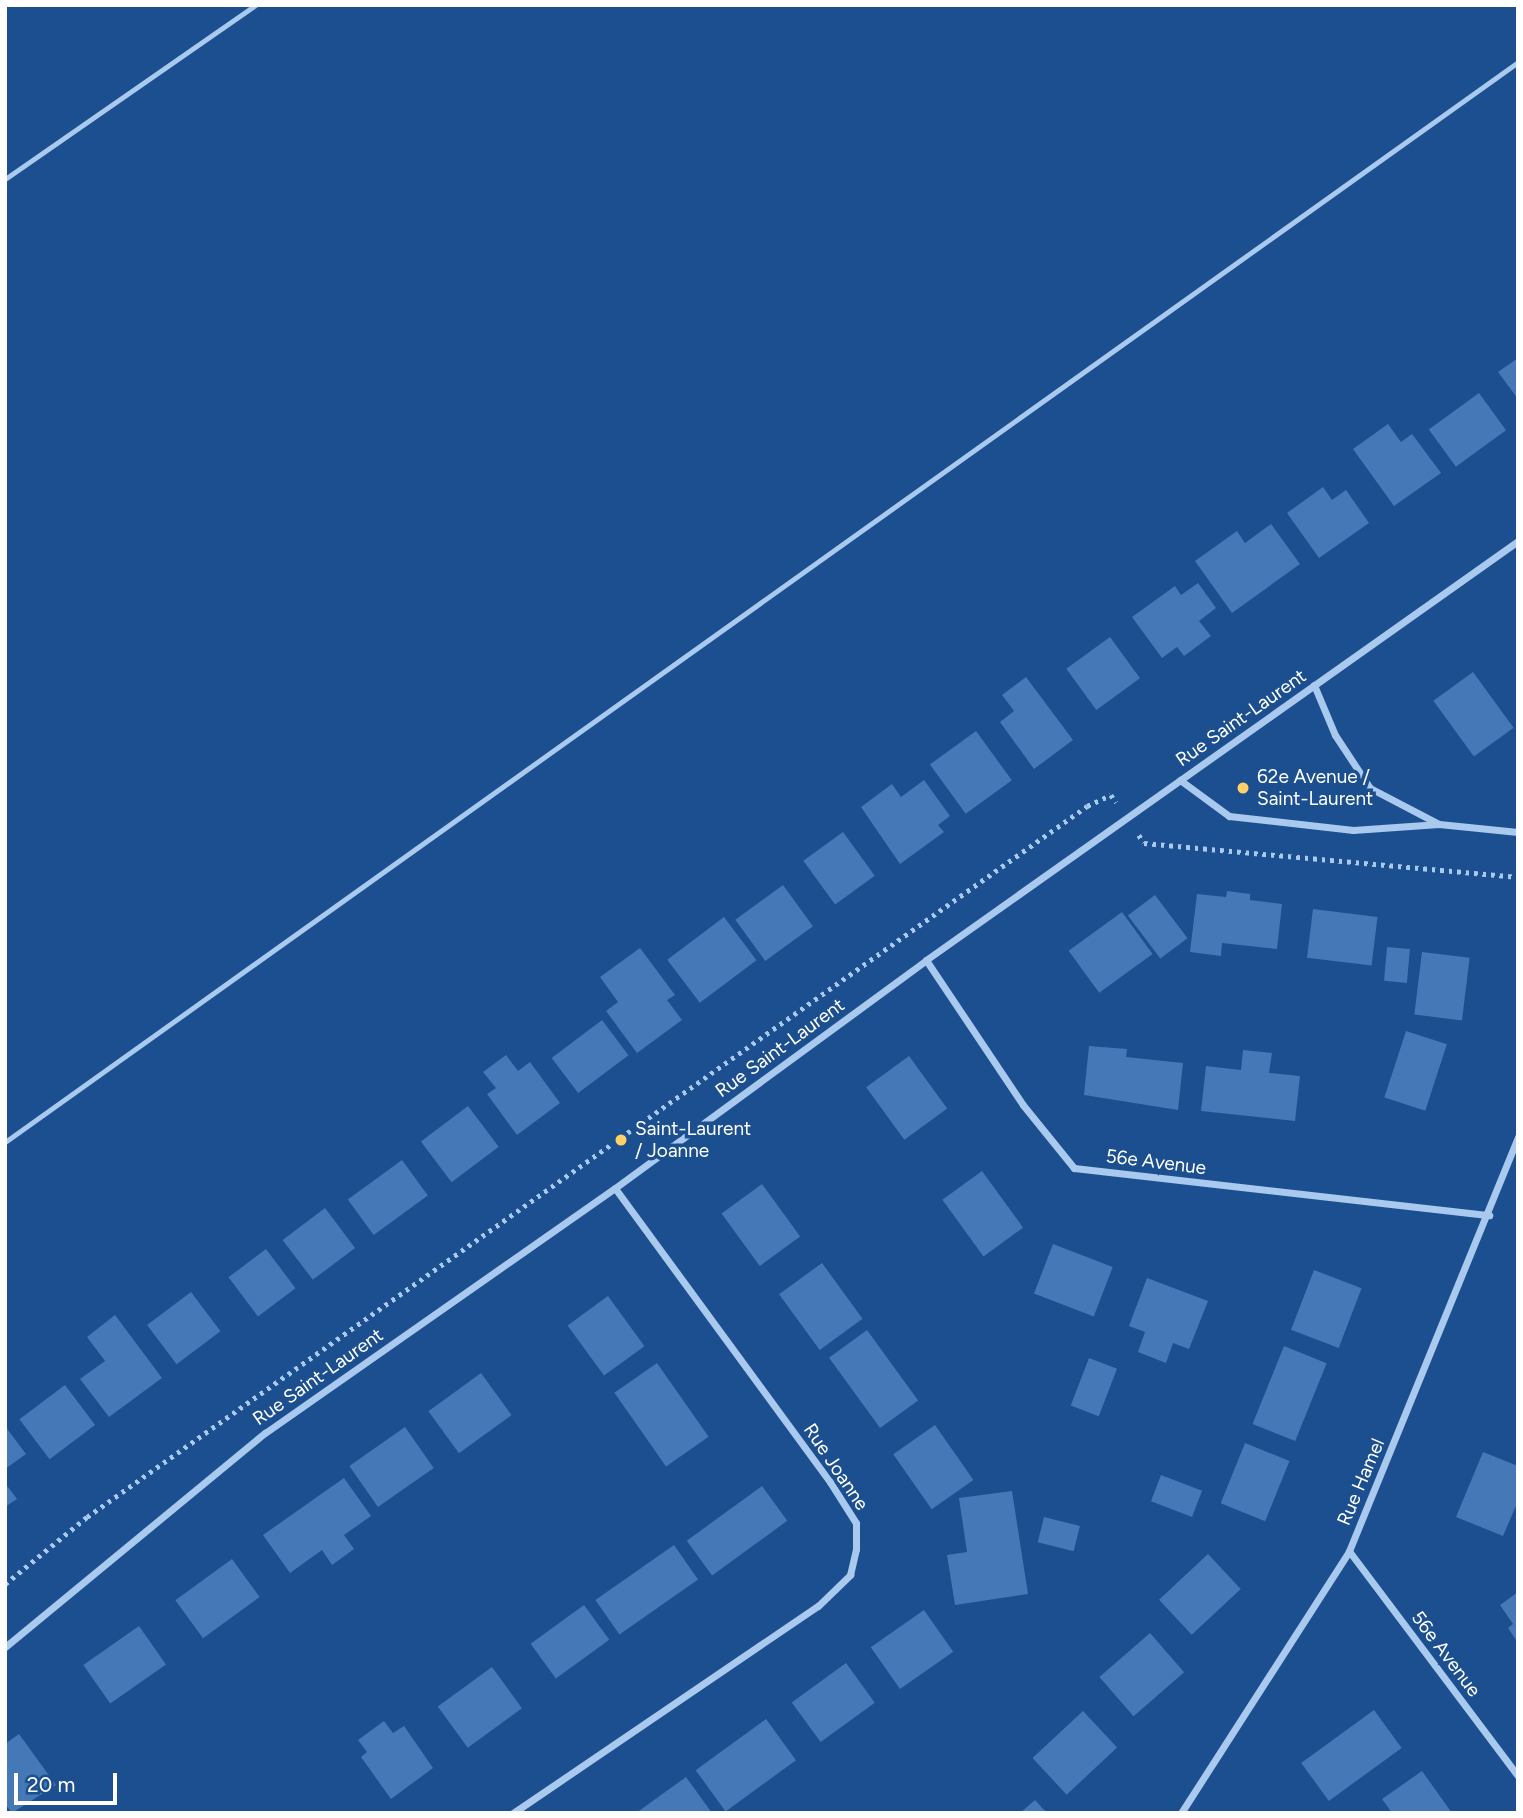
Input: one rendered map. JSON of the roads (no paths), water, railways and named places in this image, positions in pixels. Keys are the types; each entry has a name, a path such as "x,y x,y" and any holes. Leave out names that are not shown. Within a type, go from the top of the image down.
{"street":[{"name":"Rue Saint-Laurent","path":"5,1647 265,1433 615,1188 926,960 1518,541"},
{"path":"1314,685 1335,735 1370,788 1439,824"},
{"path":"1180,780 1228,816 1353,830 1439,824 1518,832"},
{"name":"56e Avenue","path":"926,960 1023,1105 1074,1168 1489,1215"},
{"name":"Rue Hamel","path":"1181,1813 1349,1551 1489,1215 1518,1136"},
{"name":"Rue Joanne","path":"513,1813 818,1606 850,1575 856,1549 856,1523 830,1482 615,1188"},
{"name":"56e Avenue","path":"1349,1551 1518,1776"}],"lane":[{"path":"5,180 255,5"},
{"path":"5,1142 1518,62"}],"place":[{"name":"62e Avenue / Saint-Laurent","path":"1243,788"},
{"name":"Saint-Laurent / Joanne","path":"621,1140"}]}
